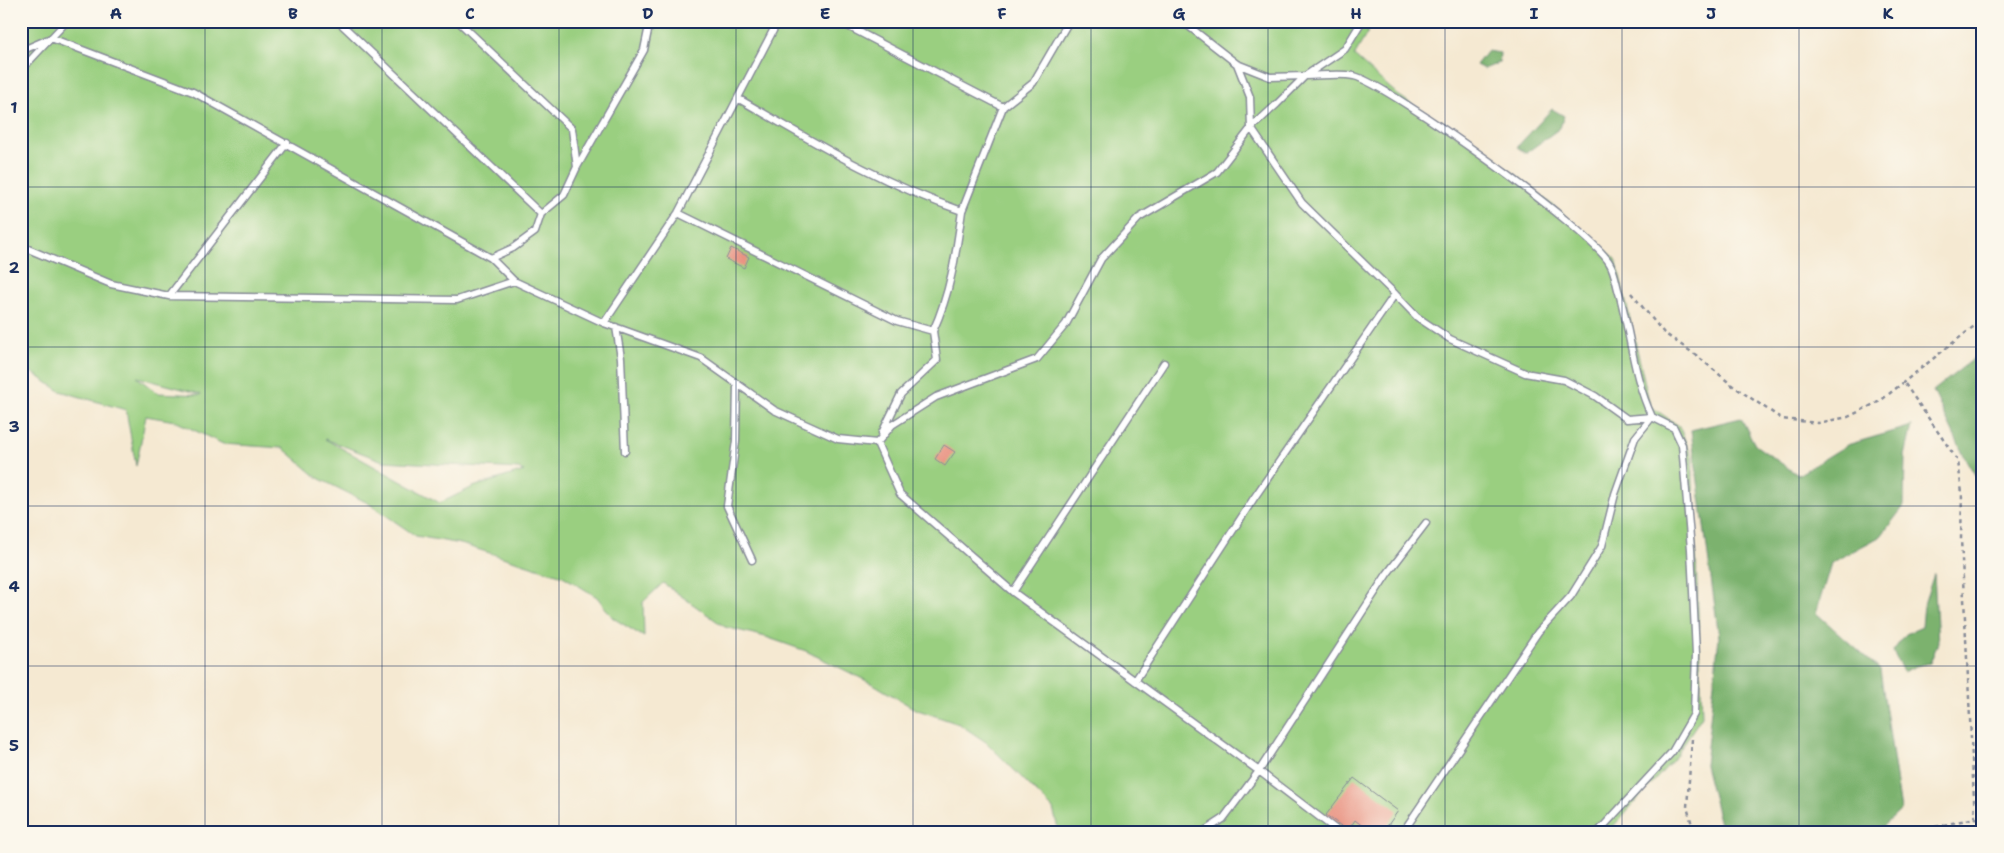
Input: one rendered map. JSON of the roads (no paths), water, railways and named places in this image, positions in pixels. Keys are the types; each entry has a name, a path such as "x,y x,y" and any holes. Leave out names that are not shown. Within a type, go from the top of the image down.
{"lane":[{"path":"21,70 67,21"},
{"path":"338,21 540,214"},
{"path":"458,21 572,130 577,167"},
{"path":"491,258 513,248 535,232 540,214 564,195 577,167 644,50 650,21"},
{"path":"604,322 678,213 778,21"},
{"path":"838,21 1003,107"},
{"path":"877,443 901,394 937,360 933,331 945,305 954,265 962,212 1003,107 1033,82 1069,21"},
{"path":"1182,21 1237,64 1270,77 1354,76 1398,98 1505,172 1586,237 1610,263 1622,306 1633,364 1652,417"},
{"path":"877,443 892,425 936,396 1037,359 1066,324 1101,259 1139,218 1218,172 1250,128 1304,76 1345,49 1362,21"},
{"path":"21,52 51,38 193,92 491,258 514,281 616,327 701,358 774,410 838,439 877,443"},
{"path":"1237,64 1250,97 1250,128 1302,203 1417,317 1450,339 1525,373 1564,380 1594,396 1627,419 1652,417 1674,428 1682,445 1696,654 1694,714 1672,752 1598,832"},
{"path":"739,99 867,172 922,198 962,212"},
{"path":"169,296 286,143"},
{"path":"678,213 897,321 933,331"},
{"path":"21,246 110,284 169,296 457,300 514,281"},
{"path":"1135,681 1254,498 1395,294"},
{"path":"616,327 621,358 625,451"},
{"path":"1013,592 1164,363"},
{"path":"738,384 736,441 727,506 752,560"},
{"path":"1403,832 1538,632 1571,596 1602,546 1614,494 1635,438 1652,417"},
{"path":"877,443 900,494 1013,592 1259,771 1339,832"},
{"path":"1203,832 1223,819 1259,771 1387,574 1426,522"}]}
